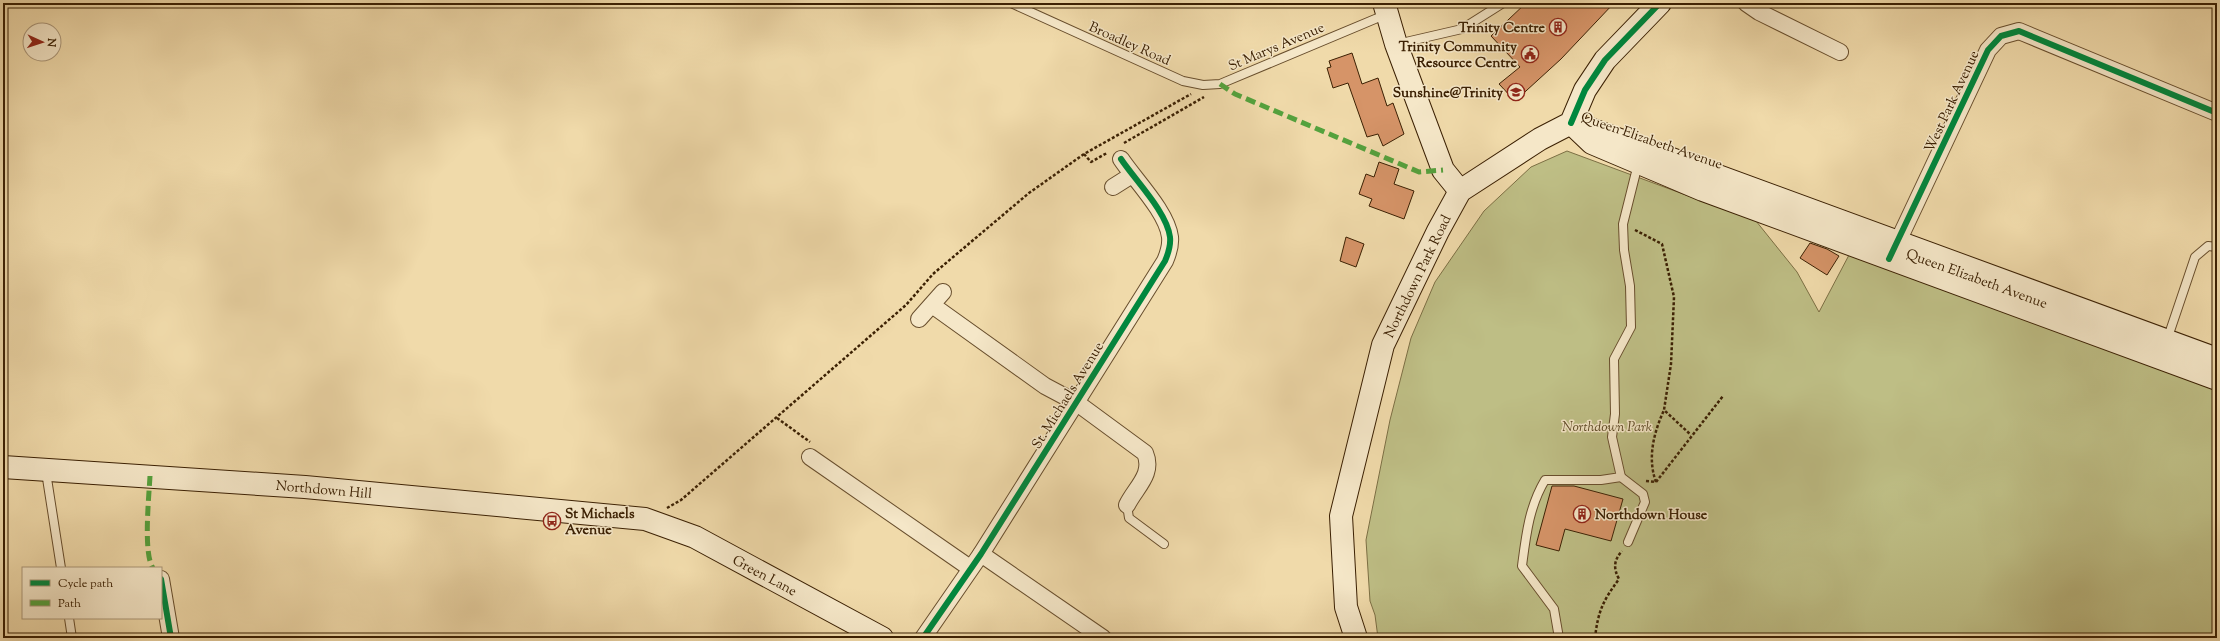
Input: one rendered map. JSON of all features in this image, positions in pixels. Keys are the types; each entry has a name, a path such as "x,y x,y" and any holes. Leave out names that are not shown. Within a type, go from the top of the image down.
{"main road":[{"path":"1572,123 1585,90 1605,60 1660,3"},
{"path":"1386,8 1396,44 1443,170 1460,191"},
{"name":"Queen Elizabeth Avenue","path":"1572,123 1592,143 1638,164 1707,181"},
{"name":"Queen Elizabeth Avenue","path":"1572,123 1707,181 1893,251 2217,379"},
{"name":"Northdown Park Road","path":"1356,638 1346,606 1341,516 1383,345 1438,231 1460,191 1540,139 1572,123"},
{"name":"Queen Elizabeth Avenue","path":"1893,251 2217,359"},
{"name":"Northdown Hill","path":"3,467 305,487 645,519"},
{"name":"Green Lane","path":"645,519 695,537 882,638"}],"street":[{"path":"1746,3 1758,12 1840,52"},
{"name":"West Park Avenue","path":"1893,251 1988,50 2001,36 2019,31 2217,113"},
{"name":"St. Michaels Avenue","path":"923,638 981,554 1165,261 1169,250 1170,237 1166,224 1160,212 1118,154"},
{"path":"1113,187 1132,175"},
{"path":"920,319 943,292"},
{"name":"St. Michaels Avenue","path":"932,305 1045,386 1077,403 1145,453 1149,462 1147,472 1128,505"},
{"path":"810,457 970,568"},
{"path":"981,554 1103,638"},
{"path":"162,594 163,610 171,638"}],"lane":[{"name":"Broadley Road","path":"1011,3 1183,81 1202,85 1220,84"},
{"path":"1396,44 1462,29 1504,3"},
{"name":"St Marys Avenue","path":"1220,84 1386,8"},
{"path":"1628,542 1645,502 1643,494 1622,477 1612,437 1615,414 1614,359 1631,326 1630,286 1624,250 1624,224 1638,164"},
{"path":"2166,341 2195,257 2208,246 2217,247"},
{"path":"46,469 61,567"},
{"path":"1559,638 1554,609 1522,566 1527,523 1538,492 1545,480 1601,480 1622,477"},
{"path":"1128,505 1129,518 1164,544"},
{"path":"69,619 72,638"}],"path":[{"path":"1084,154 1090,162 1118,154 1206,96 1220,84"},
{"path":"1624,224 1662,244 1674,297 1671,364 1664,410 1655,429 1653,444 1652,471 1656,482 1691,435 1723,396"},
{"path":"1664,410 1691,435"},
{"path":"777,418 817,447 810,457"},
{"path":"1595,638 1598,615 1606,598 1619,579 1614,571 1616,557 1628,542"}],"green space":[{"name":"Northdown Park","path":"1567,151 1756,221 1797,272 1819,312 1849,255 2217,390 2217,638 1378,638 1375,615 1370,601 1366,540 1390,420 1411,338 1435,282 1484,211 1531,167"}],"building":[{"path":"1526,3 1614,3 1561,59 1515,101 1499,84 1520,67 1491,36"},
{"path":"1352,53 1362,84 1378,78 1387,106 1393,103 1404,134 1383,146 1378,134 1367,137 1348,83 1333,88 1327,68 1331,67 1329,61"},
{"path":"1379,162 1399,169 1394,184 1414,191 1404,219 1369,206 1372,199 1359,194 1366,174 1374,177"},
{"path":"1346,237 1364,244 1356,267 1340,261"},
{"path":"1810,243 1827,249 1839,256 1827,275 1800,258"},
{"name":"Northdown House","path":"1552,486 1574,486 1623,499 1611,541 1565,529 1559,551 1536,545"}],"marked path":[{"path":"1220,84 1235,94 1419,172 1443,170"},
{"path":"150,476 147,538 148,551 153,567"}],"cycle path":[{"path":"1571,123 1585,90 1605,60 1660,3"},
{"path":"1889,259 1988,50 2001,36 2019,31 2217,113"},
{"path":"923,638 981,554 1165,261 1170,247 1168,227 1150,196 1121,159"},
{"path":"162,585 171,638"}],"place":[{"name":"Trinity Centre","path":"1558,27"},
{"name":"Trinity Community Resource Centre","path":"1530,54"},
{"name":"Sunshine@Trinity","path":"1516,92"},
{"name":"Northdown House","path":"1582,514"},
{"name":"St Michaels Avenue","path":"552,521"}]}
